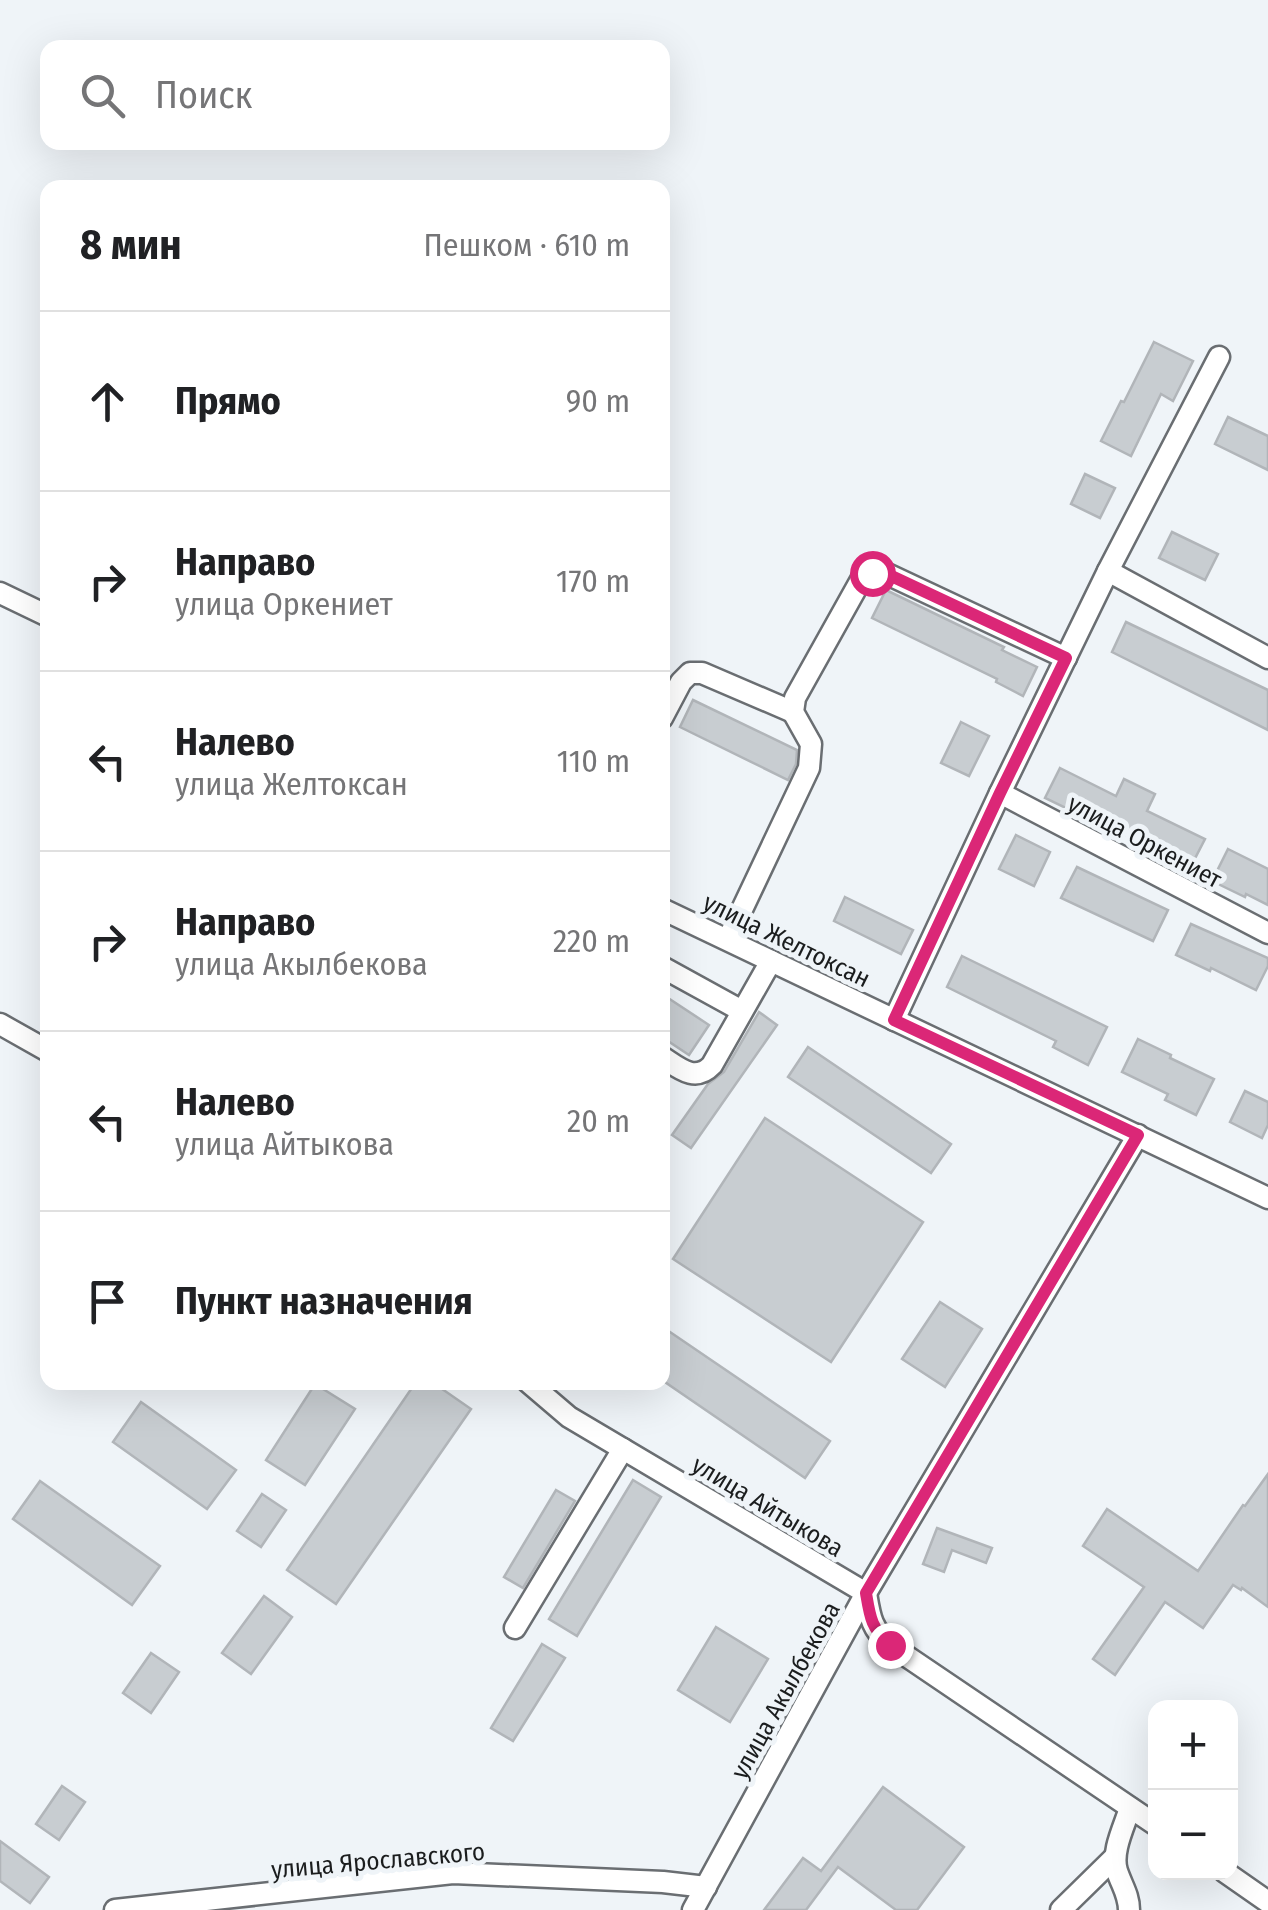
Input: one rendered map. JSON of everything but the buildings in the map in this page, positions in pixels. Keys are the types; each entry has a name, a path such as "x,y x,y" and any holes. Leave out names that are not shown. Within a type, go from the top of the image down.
{"street":[{"path":"894,1020 1108,571 1218,358"},
{"path":"1108,571 1268,658"},
{"path":"793,712 799,689 862,578 872,573 885,573 1066,658"},
{"path":"0,593 40,612"},
{"path":"670,703 690,673 702,674 793,712 811,744 810,768 728,939"},
{"name":"улица Оркениет","path":"1000,793 1268,933"},
{"name":"улица Желтоксан","path":"670,913 1268,1198"},
{"path":"670,1062 696,1075 706,1072 771,961"},
{"path":"670,971 742,1011"},
{"path":"0,1024 40,1046"},
{"name":"улица Акылбекова","path":"693,1910 866,1593 1138,1135"},
{"name":"улица Айтыкова","path":"537,1390 569,1417 866,1593"},
{"path":"516,1628 623,1449"},
{"path":"866,1593 876,1632 890,1645 1148,1820"},
{"path":"1129,1910 1129,1898 1115,1856 1130,1808"},
{"path":"1060,1910 1115,1856"},
{"name":"улица Ярославского","path":"115,1910 453,1874 706,1887"},
{"path":"1236,1880 1268,1902"}],"route":[{"path":"872,573 885,573 1066,658 894,1020 1138,1135 866,1593 876,1632 890,1645"}]}
